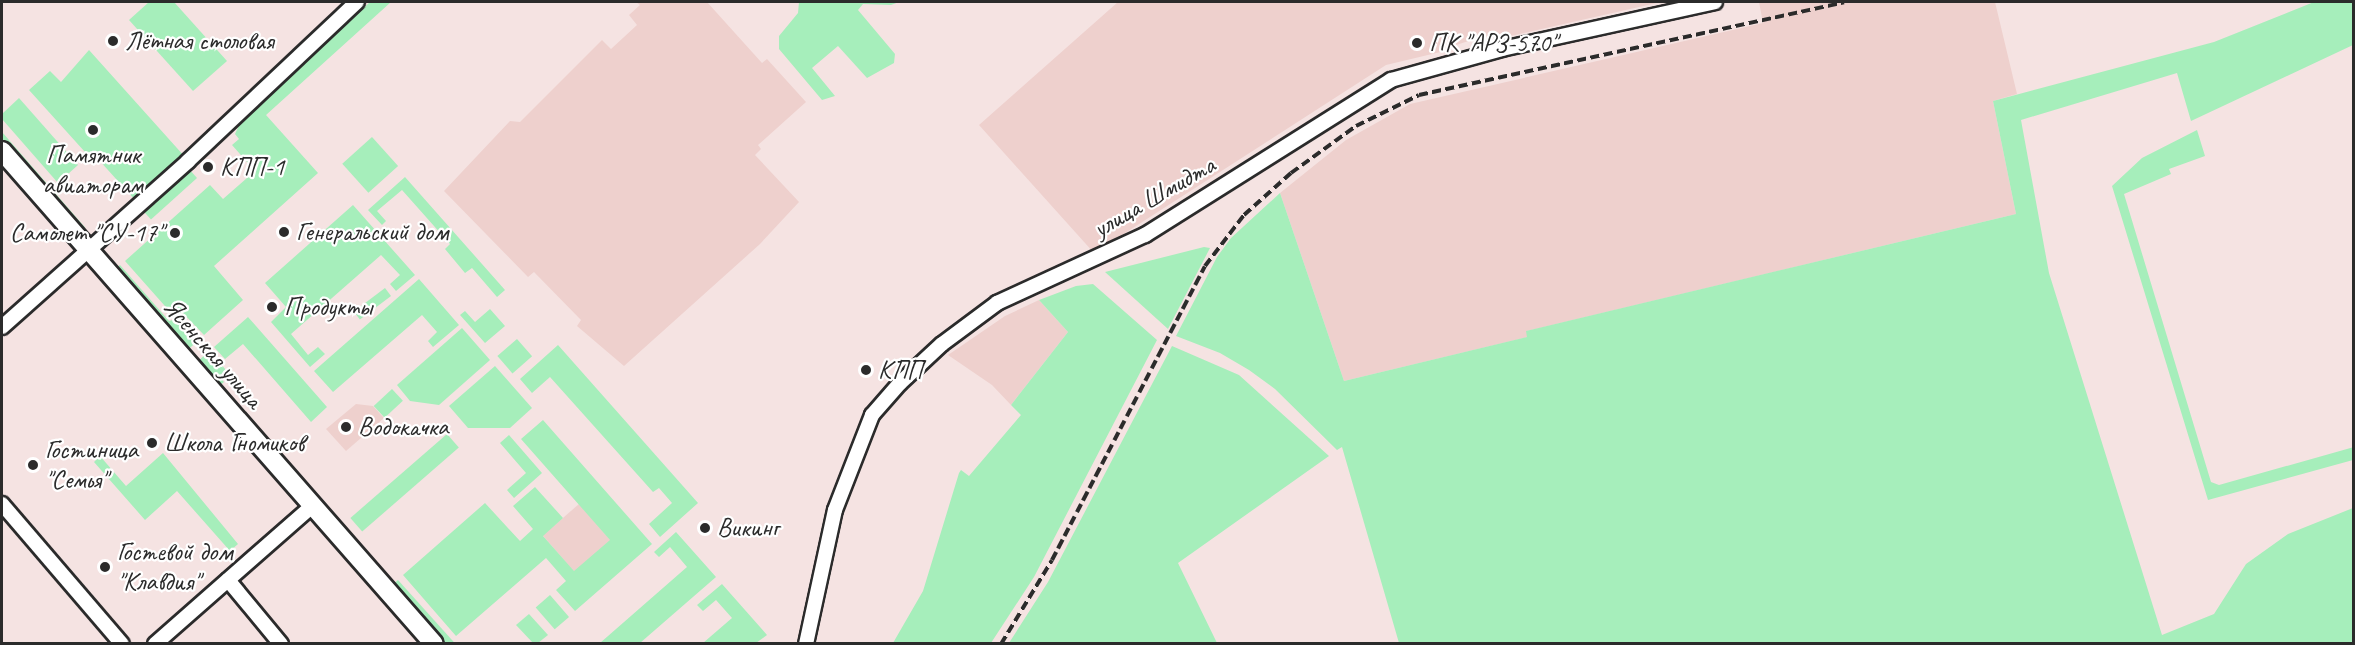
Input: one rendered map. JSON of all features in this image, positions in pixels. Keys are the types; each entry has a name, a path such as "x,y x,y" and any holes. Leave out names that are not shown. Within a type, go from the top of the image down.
{"street":[{"path":"2,327 357,2"},
{"name":"улица Шмидта","path":"806,644 835,510 872,415 900,382 942,344 997,303 1145,235 1391,80 1502,49 1715,2"},
{"name":"Ясенская улица","path":"2,151 434,644"},
{"path":"2,504 122,644"},
{"path":"155,644 313,505"},
{"path":"228,580 281,644"}],"shaded area":[{"path":"636,2 707,2 762,63 767,59 806,102 758,145 761,149 755,155 799,202 760,244 624,366 577,326 581,320 534,272 528,277 444,191 510,121 520,122 602,40 611,49 637,25 629,15 640,5"},
{"path":"1118,2 1661,2 1506,37 1505,33 1478,38 1453,46 1453,49 1386,65 1094,253 979,125"},
{"path":"1759,2 1995,2 2017,94 1993,101 2016,214 1527,331 1528,337 1344,381 1280,193 1346,140 1410,104 1763,23"},
{"path":"1039,300 1068,332 1011,405 992,385 948,355 1005,316"},
{"path":"356,404 373,406 384,418 346,451 326,429"},
{"path":"579,504 610,540 574,572 543,535"}],"green space":[{"path":"149,2 174,2 227,61 193,91 129,20"},
{"path":"370,2 391,2 266,115 318,173 214,266 243,300 204,335 182,312 172,314 125,261 210,185 223,199 255,171 232,145 239,139 235,134 241,121"},
{"path":"799,2 899,2 891,5 863,4 858,10 895,54 894,63 867,78 838,46 812,68 835,96 822,100 779,49 779,36 798,13"},
{"path":"2314,2 2353,2 2353,45 2191,121 2177,73 2021,120 2049,273 2162,635 2214,614 2246,564 2288,534 2353,508 2353,643 1399,643 1342,447 1337,450 1275,389 1249,370 1220,353 1176,336 1217,257 1231,238 1280,193 1344,381 1527,337 1526,331 2016,214 1993,101 2214,42"},
{"path":"89,50 185,157 136,201 98,159 94,162 29,90 50,71 61,82"},
{"path":"19,98 78,165 58,183 2,119 2,114"},
{"path":"2197,130 2205,156 2169,169 2171,174 2124,194 2211,482 2219,485 2354,447 2353,460 2208,500 2112,186 2142,158"},
{"path":"2,132 85,228 74,238 2,155"},
{"path":"372,137 398,166 368,193 342,164"},
{"path":"189,169 197,178 151,219 143,210"},
{"path":"405,177 505,290 497,297 472,268 465,273 445,249 450,244 402,190 377,211 386,221 382,225 368,210"},
{"path":"353,205 415,275 396,291 390,284 400,275 381,255 291,334 308,355 318,347 325,354 310,367 271,322 286,307 265,283"},
{"path":"1204,247 1210,248 1168,329 1105,272"},
{"path":"120,265 169,321 180,318 199,340 185,352 113,271"},
{"path":"419,279 459,325 433,347 428,341 437,332 422,315 333,392 314,371"},
{"path":"1093,284 1157,340 1034,577 991,643 893,643 923,591 959,473 961,470 969,476 1021,415 1011,405 1068,332 1039,300 1076,286"},
{"path":"385,288 391,296 360,319 354,311"},
{"path":"490,309 505,326 485,343 460,315 465,311 475,322"},
{"path":"248,317 327,407 311,422 243,344 225,359 214,347"},
{"path":"462,328 490,360 439,405 410,401 397,385"},
{"path":"517,339 532,356 512,373 497,356"},
{"path":"558,345 698,503 660,537 649,524 672,503 659,488 653,492 550,377 532,393 520,379"},
{"path":"1172,346 1239,375 1329,456 1178,563 1217,643 1009,643 1048,582"},
{"path":"209,351 226,370 219,376 224,382 218,387 196,363"},
{"path":"495,366 532,408 510,428 468,428 449,406"},
{"path":"392,389 403,401 385,418 374,406"},
{"path":"543,420 652,544 575,611 556,590 566,581 546,558 456,636 403,575 485,503 520,541 533,529 513,506 535,487 563,518 543,536 574,571 610,540 521,439"},
{"path":"447,434 459,448 362,532 350,518"},
{"path":"509,435 542,473 514,498 507,490 526,473 500,443"},
{"path":"163,453 238,544 230,551 177,491 145,520 94,462 100,456 126,486"},
{"path":"676,532 716,577 640,643 600,643 687,567 670,547 659,557 654,552"},
{"path":"398,580 455,643 445,644 392,585"},
{"path":"722,584 767,635 756,643 703,643 732,618 716,600 703,611 697,605"},
{"path":"550,595 569,617 555,629 536,607"},
{"path":"529,614 548,635 538,643 533,643 516,625"}],"railway":[{"path":"1001,644 1052,560 1205,266 1244,215 1291,173 1356,126 1419,95 1844,2"}],"place":[{"name":"Лётная столовая","path":"113,41"},
{"name":"ПК \"АРЗ-570\"","path":"1417,43"},
{"name":"Памятник авиаторам","path":"93,130"},
{"name":"КПП-1","path":"208,167"},
{"name":"Генеральский дом","path":"284,232"},
{"name":"Самолет \"СУ-17\"","path":"175,233"},
{"name":"Продукты","path":"272,307"},
{"name":"КПП","path":"866,370"},
{"name":"Водокачка","path":"346,427"},
{"name":"Школа Гномиков","path":"152,443"},
{"name":"Гостиница \"Семья\"","path":"33,465"},
{"name":"Викинг","path":"705,528"},
{"name":"Гостевой дом \"Клавдия\"","path":"105,567"}]}
